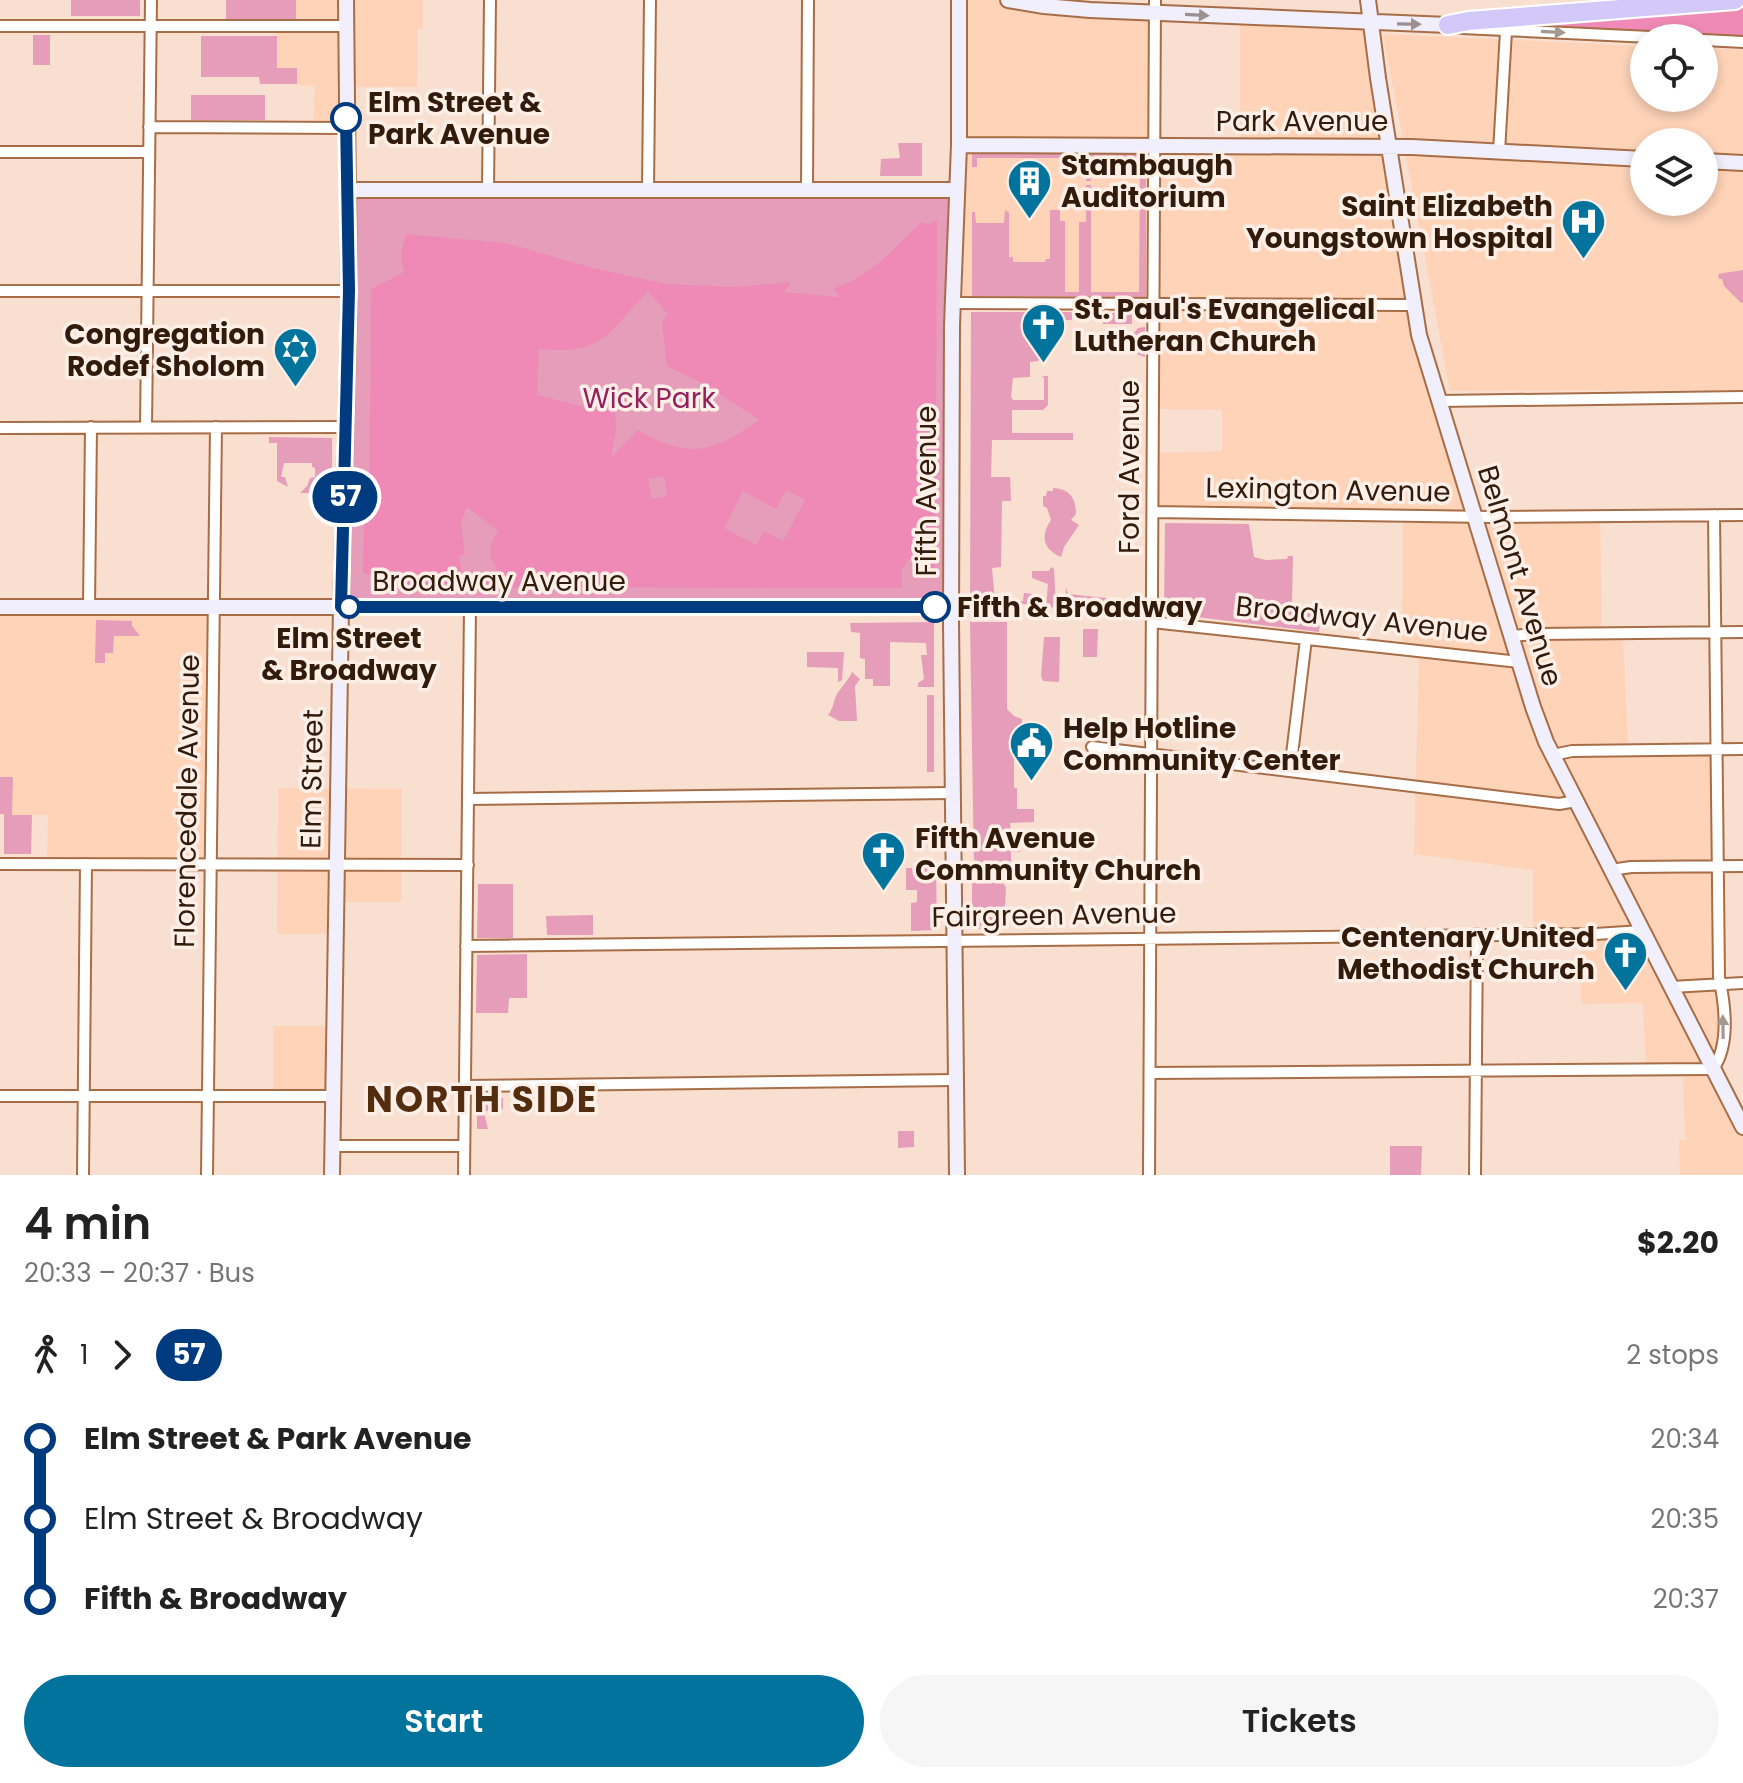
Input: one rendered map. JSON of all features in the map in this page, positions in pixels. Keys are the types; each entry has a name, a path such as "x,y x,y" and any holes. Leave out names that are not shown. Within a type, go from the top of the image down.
{"highway":[{"path":"1448,25 1507,24 1735,0"}],"street":[{"path":"146,427 151,0"},
{"name":"Elm Street","path":"332,1175 349,291 346,0"},
{"path":"488,190 490,0"},
{"path":"648,190 650,0"},
{"path":"807,190 808,0"},
{"name":"Fifth Avenue","path":"957,1175 951,607 959,0"},
{"path":"1008,0 1044,6 1155,6 1371,23 1448,25"},
{"name":"Belmont Avenue","path":"1368,0 1413,305 1439,401 1541,732 1741,1119"},
{"name":"Ford Avenue","path":"1149,1175 1155,6"},
{"path":"1499,152 1507,24 1630,34"},
{"path":"0,26 346,26"},
{"path":"1718,41 1743,42"},
{"path":"149,127 346,128"},
{"name":"Park Avenue","path":"959,145 1389,147 1630,158"},
{"path":"0,152 149,152"},
{"path":"1718,162 1743,163"},
{"path":"349,190 957,190"},
{"path":"0,291 349,291"},
{"path":"953,303 1413,305"},
{"path":"1439,401 1743,397"},
{"path":"89,607 91,427"},
{"name":"Florencedale Avenue","path":"207,1175 216,427"},
{"path":"0,428 347,427"},
{"name":"Lexington Avenue","path":"1153,512 1743,515"},
{"path":"1150,1073 1713,1069 1723,1050 1714,515"},
{"name":"Broadway Avenue","path":"0,607 951,607"},
{"path":"464,1175 470,607"},
{"name":"Broadway Avenue","path":"1152,622 1519,662"},
{"name":"Broadway Avenue","path":"1512,636 1743,632"},
{"path":"1290,771 1306,639"},
{"path":"1092,747 1559,804 1576,801"},
{"path":"1553,755 1572,751 1743,749"},
{"path":"468,799 952,793"},
{"path":"0,864 468,865"},
{"path":"83,1175 86,864"},
{"path":"1611,870 1743,866"},
{"name":"Fairgreen Avenue","path":"466,946 1607,934 1642,931"},
{"path":"1475,1175 1477,934"},
{"path":"1671,987 1743,983"},
{"path":"465,1086 956,1080"},
{"path":"0,1096 333,1096"},
{"path":"332,1146 464,1146"}],"shaded area":[{"path":"296,0 423,0 423,29 418,29 417,87 346,87 346,128 313,128 315,86 297,85 297,68 277,68 277,26 296,26"},
{"path":"959,0 1008,0 1155,13 1155,145 1240,146 1240,17 1371,23 1413,305 1475,516 1600,516 1602,632 1623,633 1628,750 1717,749 1723,1050 1714,1069 1743,1127 1743,1175 1680,1175 1679,1140 1685,1140 1683,1070 1646,1070 1643,1003 1581,1004 1580,934 1533,934 1533,870 1414,854 1419,652 1402,649 1403,515 1153,512 1153,453 1222,451 1222,410 1153,409 1154,304 953,303"},
{"path":"1743,0 1743,42 1718,40 1718,24 1630,24 1630,34 1509,25"},
{"name":"Saint Elizabeth Youngstown Hospital","path":"1383,34 1630,45 1630,112 1718,112 1718,49 1743,50 1743,390 1450,391"},
{"name":"Wick Park","path":"937,220 935,568 927,572 911,556 902,569 902,588 482,587 497,569 490,550 498,531 467,507 461,522 465,555 459,555 464,587 375,587 373,576 363,573 364,523 369,523 371,289 404,272 401,255 406,234 505,243 665,284 736,287 791,282 784,292 840,297 833,289 870,269 921,222 928,224","holes":["648,291 668,314 662,322 667,366 706,385 759,420 727,440 700,449 672,446 638,430 611,458 616,430 615,410 597,410 537,395 539,349 561,350 592,344 613,329","664,476 667,496 652,499 648,479","786,490 805,500 783,541 764,531 756,545 724,528 743,491 776,509"]},
{"path":"0,607 214,607 211,865 47,864 48,815 0,815"},
{"path":"278,788 402,789 401,902 336,902 336,934 277,934"},
{"path":"273,1026 334,1026 333,1096 273,1096"}],"green space":[{"path":"71,0 140,0 140,16 71,16"},
{"path":"226,0 296,0 296,20 226,20"},
{"path":"33,35 50,35 50,65 33,65"},
{"path":"201,36 277,36 277,68 297,68 297,84 260,84 259,77 201,77"},
{"path":"191,95 265,95 265,120 191,120"},
{"path":"898,143 922,143 922,176 880,176 881,159 900,158"},
{"path":"1067,153 1067,158 977,158 977,167 972,167 972,154"},
{"path":"1079,153 1146,153 1146,297 972,296 972,212 975,212 976,223 1004,223 1005,210 1009,213 1009,257 1013,257 1013,262 1045,262 1050,259 1050,210 1060,210 1060,221 1065,221 1065,292 1079,292 1079,222 1086,222 1086,185 1091,185 1091,292 1139,292 1140,159 1091,159 1091,181 1086,181 1086,159 1079,159"},
{"name":"Wick Park","path":"349,190 957,190 951,607 341,607"},
{"path":"1743,270 1741,303 1724,286 1718,274"},
{"path":"971,312 1072,312 1072,320 1061,320 1060,330 1041,330 1041,358 1030,362 1030,377 1013,378 1011,397 1013,400 1044,400 1042,376 1048,376 1048,405 1043,410 1012,410 1012,433 1073,433 1073,440 992,440 991,477 1010,477 1011,501 1002,501 1001,567 992,568 995,601 1023,601 1024,593 1041,595 1041,604 970,604"},
{"path":"1103,313 1132,313 1132,324 1103,324"},
{"path":"1145,327 1145,357 1134,353 1132,335 1138,328"},
{"path":"269,437 332,438 332,493 300,493 310,478 315,477 312,463 284,463 281,477 285,477 288,487 277,481 277,443 269,443"},
{"path":"1053,488 1070,495 1076,514 1071,520 1079,525 1061,557 1050,550 1045,542 1045,531 1051,520 1047,508 1043,506 1043,496"},
{"path":"1165,523 1249,524 1254,557 1266,560 1293,556 1292,604 1295,608 1305,608 1305,611 1321,611 1319,632 1164,613"},
{"path":"1051,567 1054,569 1056,607 1046,608 1048,584 1032,578 1032,571 1049,571"},
{"path":"1066,587 1068,594 1125,600 1124,606 1111,605 1107,612 1105,604 1068,601 1065,607"},
{"path":"96,620 132,621 140,636 114,636 113,653 105,653 105,663 95,663"},
{"path":"934,622 934,687 918,687 924,679 921,655 927,655 926,643 890,642 890,686 873,686 873,679 865,679 865,659 860,658 860,633 851,632 850,623"},
{"path":"970,622 1007,622 1007,709 1022,719 1019,757 1014,757 1017,809 1034,809 1034,822 1010,823 1011,833 1020,833 1020,852 1011,852 1011,868 974,868"},
{"path":"1083,629 1098,629 1097,657 1083,657"},
{"path":"1044,637 1060,637 1059,682 1043,681 1041,676"},
{"path":"807,652 844,652 842,680 838,682 838,668 807,667"},
{"path":"852,672 860,679 855,686 857,721 839,721 828,715"},
{"path":"927,695 934,695 934,772 927,772"},
{"path":"0,777 13,777 12,815 32,815 31,854 4,854"},
{"path":"906,868 936,868 937,930 911,931 911,903 917,902 917,890 906,890"},
{"path":"998,877 1006,887 1005,907 999,910 972,909 972,879"},
{"path":"478,884 513,884 513,938 477,938"},
{"path":"593,915 593,935 547,935 546,916"},
{"path":"972,917 998,917 998,929 972,929"},
{"path":"527,954 527,998 509,998 508,1013 476,1013 477,955"},
{"path":"477,1098 503,1098 503,1109 484,1113 488,1129 477,1129"},
{"path":"898,1131 914,1131 914,1147 898,1148"},
{"path":"1390,1146 1422,1146 1421,1175 1390,1175"}],"bus line":[{"name":"57","path":"346,118 349,291 341,607 935,607"}],"place":[{"name":"Elm Street & Park Avenue","path":"346,118"},
{"name":"Stambaugh Auditorium","path":"1030,220"},
{"name":"Saint Elizabeth Youngstown Hospital","path":"1584,261"},
{"name":"St. Paul's Evangelical Lutheran Church","path":"1043,364"},
{"name":"Congregation Rodef Sholom","path":"296,389"},
{"name":"Elm Street & Broadway","path":"349,607"},
{"name":"Fifth & Broadway","path":"935,607"},
{"name":"Help Hotline Community Center","path":"1032,783"},
{"name":"Fifth Avenue Community Church","path":"884,893"},
{"name":"Centenary United Methodist Church","path":"1626,992"}],"district":[{"name":"NORTH SIDE","path":"482,1099"}]}
